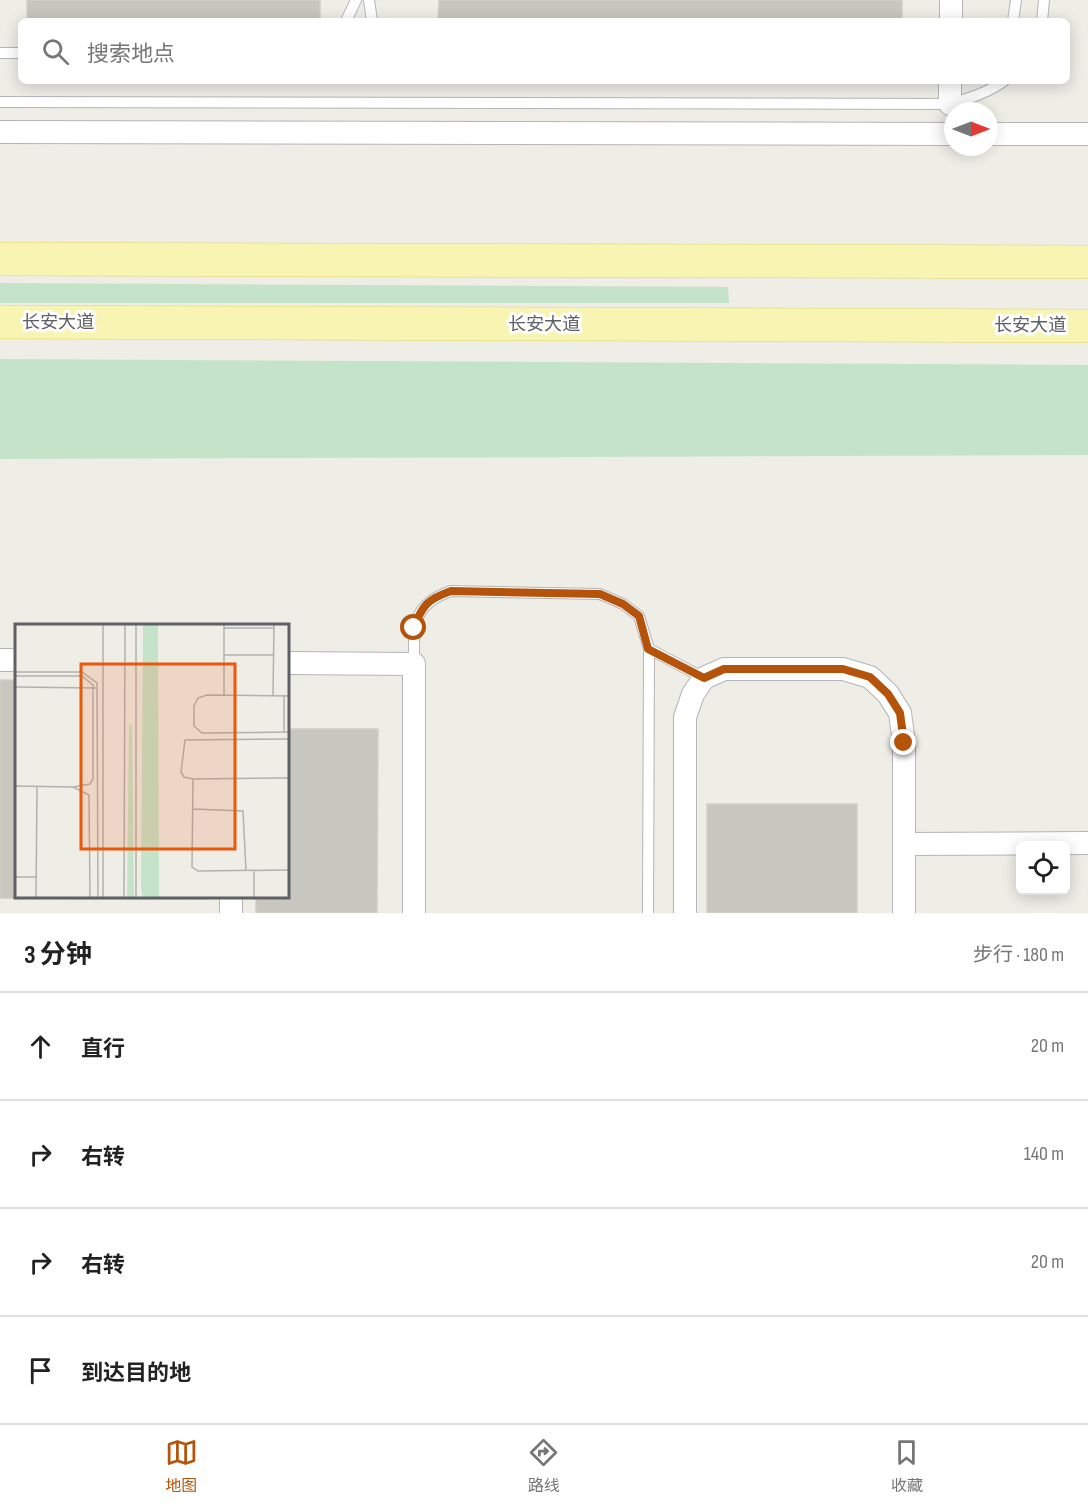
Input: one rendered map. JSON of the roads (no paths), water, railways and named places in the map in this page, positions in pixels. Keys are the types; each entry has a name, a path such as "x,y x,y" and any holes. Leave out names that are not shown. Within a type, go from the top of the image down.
{"main road":[{"path":"0,259 1088,262"},
{"name":"长安大道","path":"0,322 1088,326"}],"street":[{"path":"951,0 951,18"},
{"path":"950,84 950,102"},
{"path":"0,132 944,134"},
{"path":"998,134 1088,134"},
{"path":"290,663 414,663 414,913"},
{"path":"685,913 685,717 693,694 704,678 724,669 843,669 870,677 888,694 900,713 904,743 904,913"},
{"path":"904,844 1088,843"}],"lane":[{"path":"347,18 356,0"},
{"path":"369,0 372,18"},
{"path":"1013,18 1016,0"},
{"path":"1042,18 1044,0"},
{"path":"0,53 18,53"},
{"path":"956,102 993,89 1000,84"},
{"path":"0,102 944,104"},
{"path":"414,663 414,628 420,610 434,597 451,591 600,594 623,604 639,616 648,649 648,913"},
{"path":"648,649 704,678"}]}
